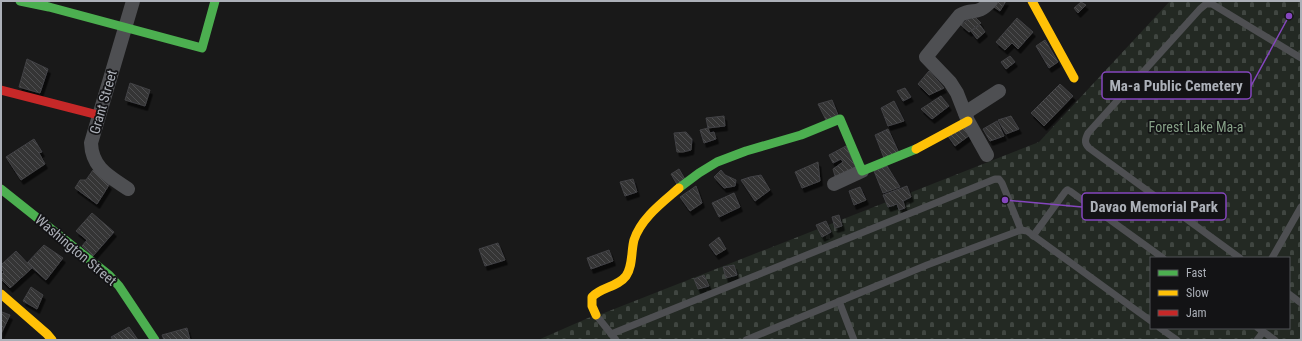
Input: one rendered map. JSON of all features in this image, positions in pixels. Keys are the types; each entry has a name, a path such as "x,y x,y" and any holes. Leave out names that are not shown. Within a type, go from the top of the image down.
{"street":[{"path":"20,1 50,4 125,28 202,48 215,1"},
{"name":"Grant Street","path":"128,189 97,165 91,152 91,143 98,115 133,1"},
{"path":"987,154 966,117 957,93 950,82 926,57 960,15 964,13 978,12 991,1"},
{"path":"1032,1 1074,78"},
{"path":"1,91 98,115"},
{"path":"834,184 919,148 966,117 999,91"},
{"path":"596,315 592,306 592,297 600,289 620,281 625,277 628,271 635,237 644,223 685,184 706,168 717,162 797,136 840,119 862,171"},
{"name":"Washington Street","path":"1,189 110,275 155,340"},
{"path":"1,294 45,338"}],"lane":[{"path":"1239,257 1086,145 1086,137 1206,4 1212,4 1301,58"},
{"path":"596,315 613,337 995,179 999,179 1002,183 1021,230"},
{"path":"1033,236 1064,192 1067,190 1162,257"},
{"path":"1273,257 1301,207"},
{"path":"746,340 839,301 1021,230 1027,231 1150,320"},
{"path":"1290,295 1301,303"},
{"path":"839,301 854,340"},
{"path":"1161,329 1177,340"},
{"path":"1257,340 1261,330 1275,340"}],"green space":[{"name":"Forest Lake Ma-a","path":"1170,1 1301,1 1301,340 538,340 588,318 1039,142"}],"building":[{"path":"994,1 1006,1 1000,11 991,5"},
{"path":"1081,2 1086,5 1078,13 1074,8"},
{"path":"973,15 981,23 969,32 961,25"},
{"path":"1017,18 1033,32 1018,49 1012,43 1005,50 996,42"},
{"path":"980,25 985,32 977,39 971,31"},
{"path":"1045,40 1058,62 1049,68 1036,46"},
{"path":"1010,56 1015,62 1006,69 1001,62"},
{"path":"27,59 48,69 40,93 19,87"},
{"path":"929,71 944,88 929,95 918,84"},
{"path":"130,83 150,90 145,106 125,100"},
{"path":"1060,84 1073,96 1044,126 1031,113"},
{"path":"905,88 911,97 903,101 897,91"},
{"path":"941,96 949,106 932,119 921,109"},
{"path":"832,100 838,115 826,120 818,104"},
{"path":"894,101 904,121 888,126 881,108"},
{"path":"724,116 725,126 708,128 706,118"},
{"path":"1011,116 1019,129 1006,134 998,120"},
{"path":"997,121 1004,136 990,141 983,129"},
{"path":"963,126 970,135 955,146 948,136"},
{"path":"708,128 710,133 714,132 716,139 704,143 700,130"},
{"path":"888,129 899,153 884,158 875,135"},
{"path":"686,132 692,139 691,150 677,152 674,133"},
{"path":"34,139 42,152 39,153 45,164 21,180 6,157"},
{"path":"846,146 858,172 837,183 833,169 843,162 841,159 833,163 829,155"},
{"path":"818,162 820,181 802,188 795,172"},
{"path":"887,166 900,187 883,193 874,171"},
{"path":"679,169 686,181 678,186 671,174"},
{"path":"93,170 109,185 97,204 75,188 80,180 86,180"},
{"path":"721,170 725,175 736,180 735,186 724,188 714,177"},
{"path":"761,175 770,190 755,201 741,180"},
{"path":"633,179 637,192 625,196 620,182"},
{"path":"696,186 702,203 690,211 680,197"},
{"path":"907,186 911,197 903,201 905,208 899,210 897,204 888,207 883,195"},
{"path":"860,187 866,200 854,205 849,191"},
{"path":"734,193 740,207 719,217 712,203"},
{"path":"92,213 114,232 93,256 82,246 87,240 76,231"},
{"path":"839,215 842,226 835,228 832,217"},
{"path":"826,221 831,232 822,237 816,225"},
{"path":"719,237 726,249 716,255 709,245"},
{"path":"498,243 505,260 485,266 479,249"},
{"path":"44,245 63,258 46,280 27,263"},
{"path":"609,250 613,261 591,269 587,258"},
{"path":"16,251 32,268 10,288 1,279 1,275 4,272 1,269 1,265"},
{"path":"734,265 737,275 726,278 723,267"},
{"path":"704,275 709,286 698,289 694,279"},
{"path":"31,287 43,295 37,309 23,301"},
{"path":"2,312 10,315 1,334 1,314"},
{"path":"129,327 138,340 113,340 111,337"},
{"path":"187,328 190,340 164,340 162,335"}],"traffic: fast":[{"path":"20,1 49,7 202,48 215,1"},
{"path":"679,188 717,162 746,151 801,135 840,119 862,171 916,149"},
{"path":"1,189 109,275 119,286 155,340"}],"traffic: slow":[{"path":"1032,1 1074,78"},
{"path":"916,149 968,121"},
{"path":"596,315 592,306 592,297 600,291 623,280 631,263 633,244 637,232 653,211 679,188"},
{"path":"1,294 52,340"}],"traffic: jam":[{"path":"1,90 98,115"}],"place":[{"name":"Ma-a Public Cemetery","path":"1289,16"},
{"name":"Davao Memorial Park","path":"1005,200"}]}
